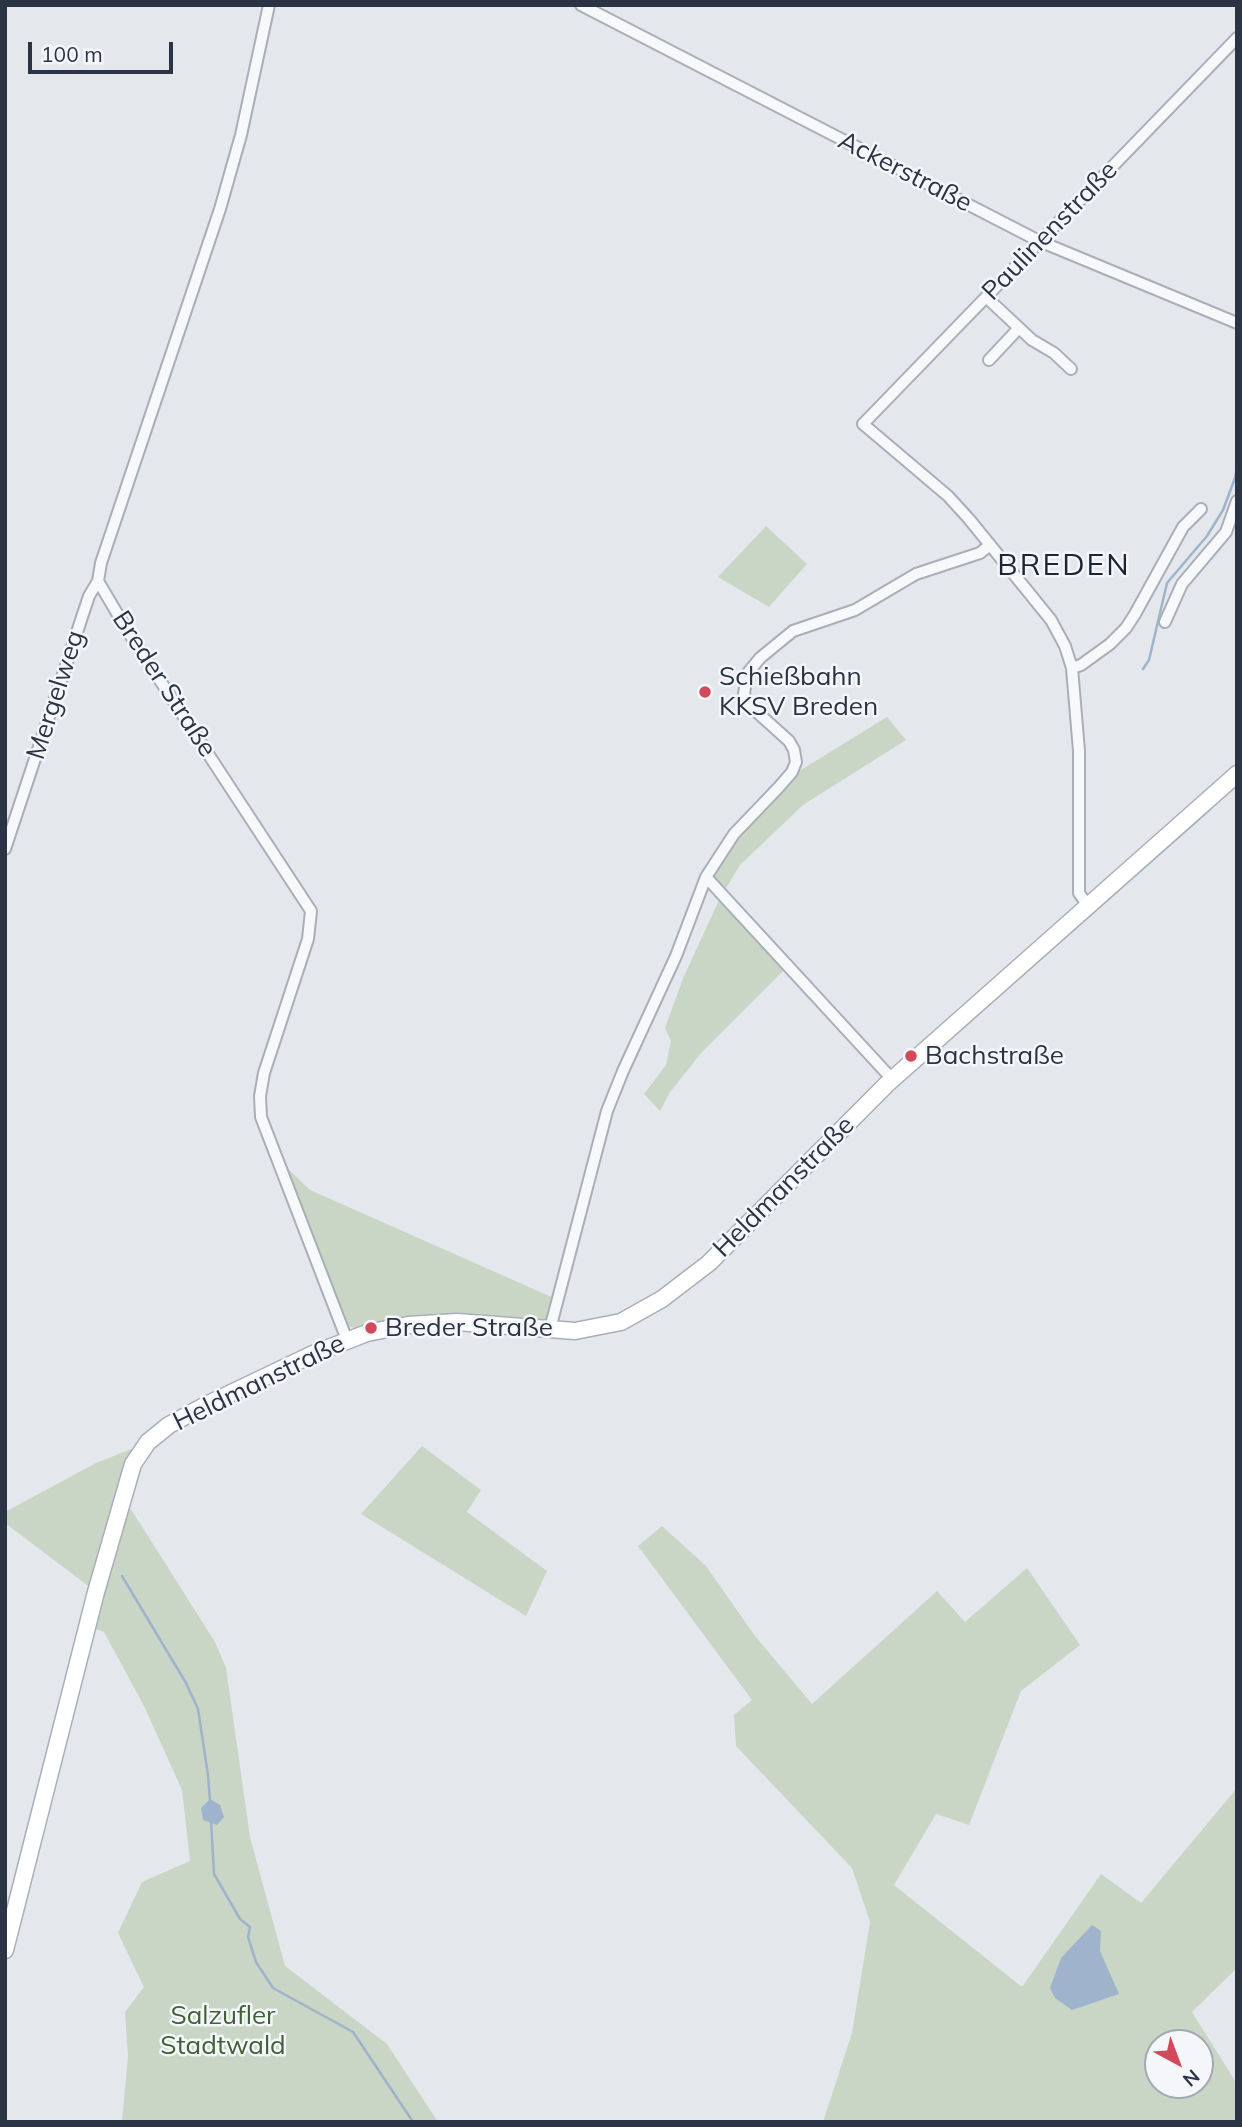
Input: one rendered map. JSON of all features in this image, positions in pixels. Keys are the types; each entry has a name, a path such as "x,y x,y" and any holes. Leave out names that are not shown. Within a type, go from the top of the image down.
{"main road":[{"name":"Heldmanstraße","path":"5,1950 96,1592 133,1464 148,1442 169,1425 204,1406 347,1340 408,1325 457,1322 575,1331 621,1322 662,1299 687,1282 731,1241 892,1079 1237,774"}],"street":[{"name":"Breder Straße","path":"269,5 238,147 101,563 98,581 127,630 311,911 308,939 264,1073 260,1096 261,1117 347,1340"},
{"name":"Ackerstraße","path":"581,5 1039,241 1237,324"},
{"name":"Paulinenstraße","path":"990,545 948,496 863,424 1237,38"},
{"path":"986,297 1018,328 1054,353 1070,369"},
{"path":"989,360 1018,328"},
{"path":"1166,622 1182,584 1226,531 1237,501"},
{"path":"1072,668 1081,665 1110,644 1126,628 1183,527 1201,509"},
{"path":"550,1329 607,1111 628,1058 676,956 706,877 734,834 792,772 796,762 789,741 750,705 744,694 747,674 760,658 793,631 855,610 916,574 980,553 990,545 1051,620 1065,646 1072,668 1079,751 1078,884 1079,893 1088,906"},
{"name":"Mergelweg","path":"5,849 89,596 98,581"},
{"path":"706,877 892,1079"}],"green space":[{"path":"766,526 807,564 769,607 718,577"},
{"path":"887,717 906,740 803,805 740,865 725,890 712,875 734,839 796,773"},
{"path":"721,896 787,967 702,1052 670,1092 660,1111 644,1094 666,1065 671,1041 665,1028 684,976"},
{"path":"283,1164 310,1190 556,1299 550,1320 543,1325 361,1330 345,1325"},
{"path":"139,1446 91,1588 5,1523 5,1512 96,1463"},
{"path":"422,1446 481,1490 467,1512 547,1571 526,1616 361,1514"},
{"name":"Salzufler Stadtwald","path":"125,1503 215,1642 226,1668 250,1837 285,1966 387,2044 438,2122 122,2122 128,2056 125,2012 144,1987 118,1933 142,1882 190,1861 182,1790 144,1706 104,1632 93,1628"},
{"path":"662,1526 706,1566 755,1636 812,1704 937,1591 965,1622 1027,1568 1080,1645 1021,1691 969,1825 936,1814 894,1885 1022,1987 1101,1874 1141,1903 1237,1788 1237,1968 1192,2012 1203,2029 1144,2029 1144,2099 1214,2099 1214,2047 1237,2084 1237,2122 823,2122 852,2033 870,1922 852,1868 736,1746 734,1715 752,1700 638,1546"}],"water":[{"path":"210,1799 220,1805 224,1817 217,1825 203,1820 201,1808"},
{"path":"1092,1925 1101,1931 1100,1951 1119,1994 1072,2010 1055,1998 1050,1988 1061,1958"}],"waterway":[{"path":"1237,424 1237,436"},
{"path":"1143,669 1149,660 1167,583 1207,536 1223,510 1237,467"},
{"path":"901,1082 1209,810"},
{"path":"122,1576 186,1683 198,1709 210,1801"},
{"path":"211,1821 214,1874 240,1919 250,1927 248,1937 256,1962 273,1988 353,2032 413,2122"}],"place":[{"name":"Schießbahn KKSV Breden","path":"705,692"},
{"name":"Bachstraße","path":"911,1056"},
{"name":"Breder Straße","path":"371,1328"}],"district":[{"name":"BREDEN","path":"1064,566"}]}
